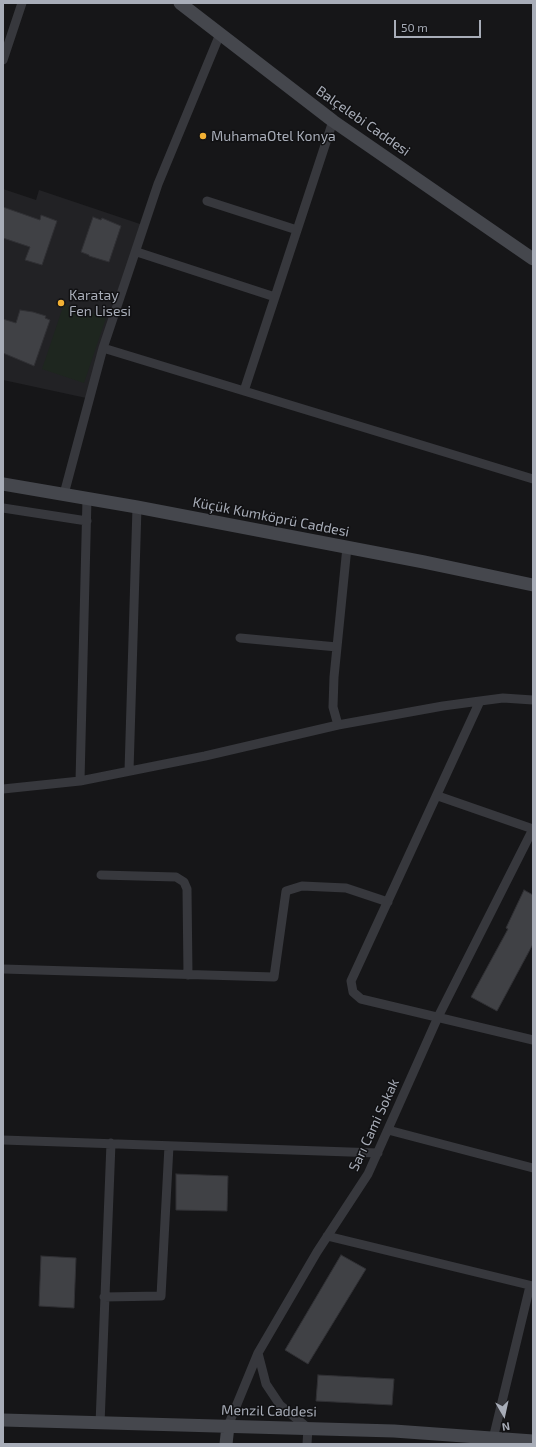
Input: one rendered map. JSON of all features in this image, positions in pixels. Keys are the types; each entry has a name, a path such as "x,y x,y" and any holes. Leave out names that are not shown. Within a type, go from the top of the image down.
{"street":[{"path":"3,60 22,3"},
{"name":"Balçelebi Caddesi","path":"180,3 333,121 533,259"},
{"path":"64,494 103,348 137,252 158,184 220,34"},
{"path":"244,391 333,121"},
{"path":"207,201 297,230"},
{"path":"137,252 275,297"},
{"path":"103,348 533,479"},
{"name":"Küçük Kumköprü Caddesi","path":"3,484 137,507 347,547 533,585"},
{"path":"80,781 87,498"},
{"path":"129,771 137,507"},
{"path":"3,508 87,521"},
{"path":"338,725 334,707 337,647 347,547"},
{"path":"240,638 337,647"},
{"path":"3,789 80,781 205,756 338,725 443,706 503,698 533,700"},
{"path":"480,701 438,796 351,981 353,992 361,999 533,1040"},
{"path":"438,796 533,829"},
{"name":"Sarı Cami Sokak","path":"228,1426 258,1353 327,1236 368,1174 438,1018 533,829"},
{"path":"101,875 176,877 184,882 187,889 188,975"},
{"path":"3,969 274,977 286,891 302,886 346,888 388,902"},
{"path":"388,1130 533,1168"},
{"path":"3,1140 378,1153"},
{"path":"100,1424 111,1143"},
{"path":"104,1297 161,1296 169,1146"},
{"path":"327,1236 531,1286 492,1441"},
{"path":"258,1353 266,1384 280,1405 308,1428 308,1444"},
{"name":"Menzil Caddesi","path":"3,1420 100,1424 394,1431 492,1441 533,1441"},
{"path":"226,1444 228,1426"}],"shaded area":[{"name":"Karatay Fen Lisesi","path":"3,189 36,200 39,190 143,225 91,399 3,380"},
{"path":"64,304 106,318 84,383 42,369"}],"building":[{"path":"3,207 40,220 41,215 57,221 42,265 25,260 30,247 3,238"},
{"path":"93,217 101,220 102,218 121,226 109,262 81,252"},
{"path":"20,310 46,316 45,318 50,320 34,366 3,353 3,319 16,323"},
{"path":"524,890 533,895 533,944 497,1011 471,997 508,929 506,928"},
{"path":"176,1174 228,1176 227,1211 176,1210"},
{"path":"341,1255 366,1269 308,1364 285,1350"},
{"path":"41,1256 76,1258 74,1308 39,1306"},
{"path":"318,1375 394,1379 392,1405 316,1401"}],"place":[{"name":"MuhamaOtel Konya","path":"203,136"},
{"name":"Karatay Fen Lisesi","path":"61,303"}]}
